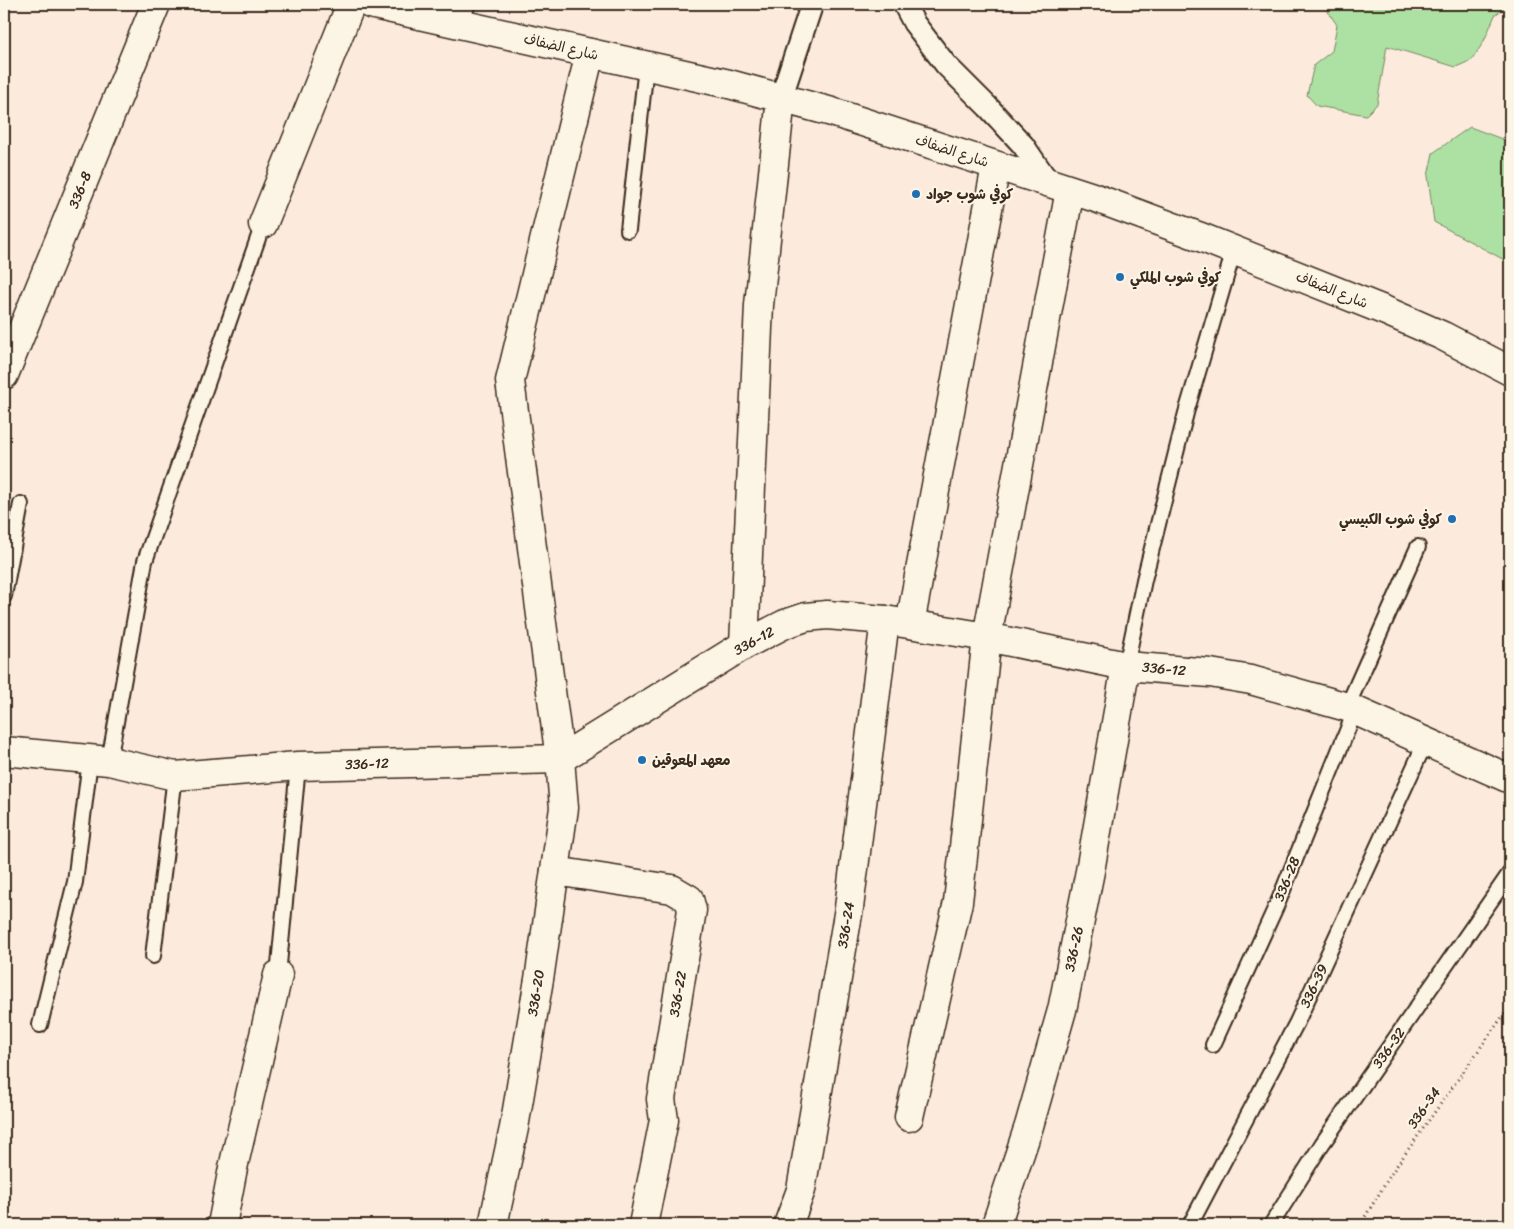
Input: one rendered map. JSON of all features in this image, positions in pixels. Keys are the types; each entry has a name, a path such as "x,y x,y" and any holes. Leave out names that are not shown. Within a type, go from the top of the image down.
{"street":[{"name":"336-8","path":"4,375 156,4"},
{"path":"263,224 351,4"},
{"name":"شارع الضفاف","path":"370,4 461,14 590,53 729,84 832,112 1060,186 1234,250 1435,333 1510,371"},
{"path":"744,645 759,305 780,98 812,4"},
{"path":"904,4 914,23 946,64 1060,186 987,637 958,902 909,1117"},
{"name":"336-20","path":"493,1225 514,1128 540,973 564,808 560,759 510,381 590,53"},
{"name":"336-24","path":"788,1225 801,1190 898,622 996,166"},
{"name":"336-12","path":"4,751 100,760 176,776 298,766 560,759 744,645 784,624 806,617 835,615 898,622 987,637 1126,666 1210,673 1251,680 1351,709 1510,779"},
{"name":"336-26","path":"996,1225 1030,1126 1062,1010 1090,871 1126,666"},
{"name":"336-22","path":"555,870 672,889 689,899 692,910 660,1099 664,1120 643,1225"},
{"path":"222,1225 233,1168 278,975"}],"lane":[{"path":"628,230 646,66"},
{"path":"40,1025 75,882 100,760 145,561 263,224"},
{"path":"1126,666 1144,580 1186,413 1234,250"},
{"path":"4,596 21,504"},
{"name":"336-28","path":"1214,1045 1279,900 1351,709 1418,547"},
{"name":"336-39","path":"1190,1225 1297,1022 1426,741"},
{"path":"278,975 298,766"},
{"path":"153,956 176,776"},
{"name":"336-32","path":"1271,1225 1328,1136 1510,874"}],"path":[{"name":"336-34","path":"1360,1225 1393,1171 1510,1006"}],"green space":[{"path":"1320,4 1510,4 1495,15 1484,41 1472,60 1456,67 1387,46 1377,104 1366,115 1317,106 1307,95 1314,65 1332,51 1337,25 1325,7"},
{"path":"1470,127 1510,142 1510,263 1434,222 1428,176 1433,153"}],"place":[{"name":"كوفي شوب جواد","path":"916,194"},
{"name":"كوفي شوب الملكي","path":"1120,277"},
{"name":"كوفي شوب الكبيسي","path":"1452,519"},
{"name":"معهد المعوقين","path":"642,760"}]}
